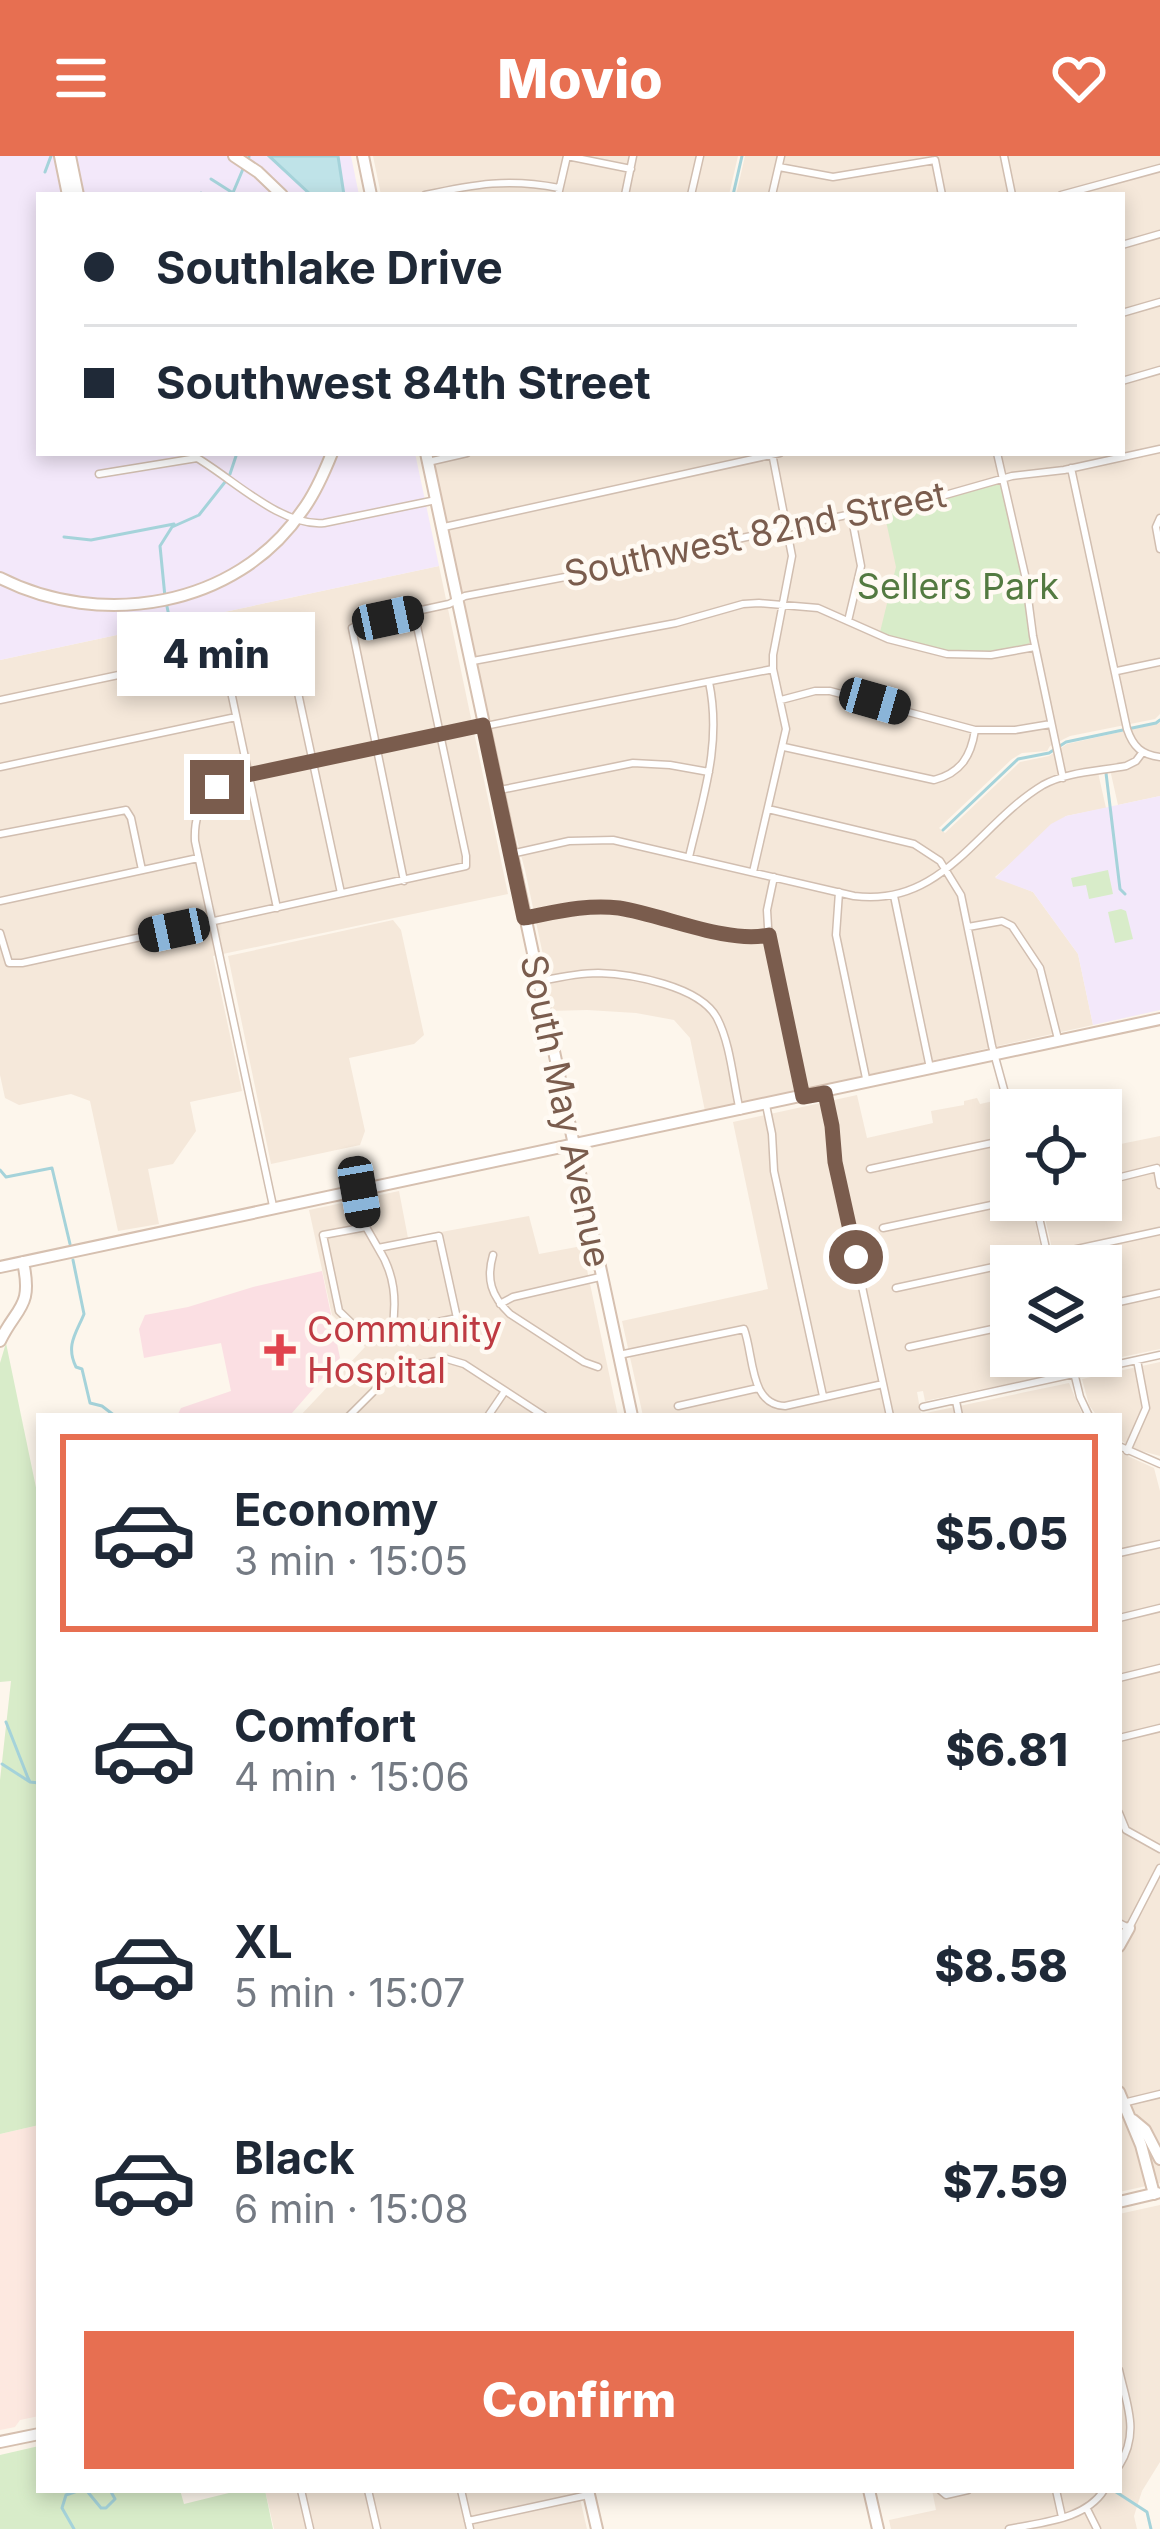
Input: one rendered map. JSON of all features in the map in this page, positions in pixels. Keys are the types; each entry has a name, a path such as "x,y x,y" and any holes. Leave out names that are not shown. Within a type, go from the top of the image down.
{"main road":[{"path":"60,156 67,192"},
{"path":"70,156 77,192"},
{"path":"234,156 279,192"},
{"path":"363,156 370,192"},
{"path":"0,578 42,596 83,604 127,606 199,590 245,566 296,520 331,456"},
{"name":"South May Avenue","path":"427,457 631,1413"},
{"path":"0,1267 1160,1019"},
{"path":"0,1341 25,1301 23,1262"},
{"path":"1122,2100 1145,2130 1156,2156 1157,2193 1122,2201"},
{"path":"0,2442 36,2435"},
{"path":"585,2493 593,2529"},
{"path":"870,2493 878,2529"}],"street":[{"path":"440,192 496,181 524,182 559,192 567,156 631,169"},
{"path":"626,192 633,156"},
{"path":"693,192 700,156"},
{"path":"773,192 781,156"},
{"path":"1004,156 1011,192"},
{"path":"778,167 832,176 935,158 941,192"},
{"path":"1072,192 1160,168"},
{"path":"1125,244 1160,234"},
{"path":"1125,312 1160,302"},
{"path":"1125,380 1160,370"},
{"name":"Southwest 82nd Street","path":"376,748 352,628 362,623 465,596 910,505 1003,478 1160,449"},
{"path":"442,528 766,456"},
{"path":"753,872 786,725 773,669 792,564 775,456"},
{"path":"998,456 1064,778"},
{"path":"99,475 197,458 286,517 317,524 436,500"},
{"path":"1071,468 1126,724 1142,753 1160,758"},
{"path":"848,621 861,566 851,514"},
{"path":"1158,520 1160,549"},
{"path":"470,662 746,604 818,608 888,639 946,654 991,655 1035,647"},
{"path":"0,934 9,963 466,866 414,612"},
{"path":"0,700 284,642 341,895"},
{"path":"223,653 277,908"},
{"path":"1115,672 1160,662"},
{"path":"274,1209 198,858 195,824 203,801 222,784 249,775 773,669"},
{"path":"688,857 716,724 710,682"},
{"path":"781,700 836,692 975,730 1051,724"},
{"path":"0,767 236,717"},
{"path":"782,746 934,780 962,766 975,730"},
{"path":"376,748 404,881"},
{"path":"511,854 602,840 839,892 894,896 946,869 1029,794 1051,781 1130,764 1142,753"},
{"path":"497,790 633,763 709,772"},
{"path":"192,794 203,801"},
{"path":"0,834 126,809 142,870"},
{"path":"768,809 914,844 946,869 959,891 1004,1089"},
{"path":"0,901 198,858"},
{"path":"774,877 767,913 769,935 803,1097"},
{"path":"839,892 836,935 867,1083"},
{"path":"894,896 931,1070"},
{"path":"524,918 605,907 743,937 769,935"},
{"path":"968,927 1002,921 1012,926 1040,968 1058,1041"},
{"path":"538,982 578,974 616,975 690,992 710,1007 723,1032 740,1111"},
{"path":"825,1093 835,1162 889,1413"},
{"path":"766,1105 774,1171 824,1397"},
{"path":"870,1169 990,1143"},
{"path":"1122,1177 1157,1168 1160,1185"},
{"path":"359,1192 365,1227 387,1261 394,1288 392,1331"},
{"path":"883,1228 990,1205"},
{"path":"365,1227 323,1235 339,1311 366,1336 457,1318 440,1236 378,1249"},
{"path":"1095,1245 1160,1231"},
{"path":"494,1255 489,1275 500,1304 598,1367"},
{"path":"896,1288 990,1268"},
{"path":"500,1304 602,1277"},
{"path":"1122,1301 1160,1293"},
{"path":"619,1355 744,1329 758,1388 765,1400 778,1406 883,1384"},
{"path":"910,1347 990,1330"},
{"path":"1122,1363 1160,1355"},
{"path":"1137,1360 1146,1408 1123,1448 1160,1464"},
{"path":"352,1413 389,1375 434,1361 459,1361 539,1413"},
{"path":"923,1408 1061,1377"},
{"path":"1075,1377 1088,1413"},
{"path":"678,1406 758,1388"},
{"path":"490,1413 505,1391"},
{"path":"956,1401 958,1413"},
{"path":"1122,1552 1160,1544"},
{"path":"1122,1617 1160,1608"},
{"path":"1122,1677 1160,1669"},
{"path":"1122,1737 1160,1728"},
{"path":"1122,1820 1126,1830 1160,1849"},
{"path":"1124,1925 1160,1868"},
{"path":"1122,2098 1160,2094"},
{"path":"1122,2384 1132,2432 1122,2461"},
{"path":"303,2493 310,2529"},
{"path":"369,2493 377,2529"},
{"path":"462,2493 469,2525 581,2493"},
{"path":"1057,2493 1062,2517"},
{"path":"1010,2529 1087,2509 1101,2493"},
{"path":"1087,2509 1097,2529"}],"shaded area":[{"path":"0,156 351,156 358,192 36,192 36,456 416,456 439,566 0,660"},
{"path":"373,156 738,156 730,192 380,192"},
{"path":"745,156 1160,156 1160,714 1155,719 1070,736 1047,751 1022,753 939,828 945,833 1020,762 1049,756 1067,744 1160,723 1160,796 1118,805 1109,765 1097,768 1106,808 1066,816 995,877 1033,892 1078,954 1093,1025 705,1111 690,1038 674,1020 636,1013 549,1011 547,974 433,456 1125,456 1125,192 737,192"},
{"path":"439,566 508,894 213,956 242,1091 190,1102 196,1131 173,1164 148,1169 159,1224 118,1231 90,1101 71,1094 19,1105 5,1098 0,1075 0,660"},
{"path":"1160,796 1160,1010 1093,1025 1078,954 1033,892 995,878 1051,824 1066,816"},
{"path":"393,920 401,930 424,1035 414,1044 349,1058 365,1131 360,1145 271,1164 228,956"},
{"path":"857,1095 867,1138 933,1123 931,1111 964,1105 964,1101 990,1102 990,1221 1035,1221 1040,1245 990,1245 990,1377 1042,1377 925,1401 923,1391 917,1392 921,1413 642,1413 622,1321 768,1289 733,1122"},
{"path":"1160,1136 1160,1349 1122,1357 1122,1245 1051,1245 1046,1221 1122,1221 1122,1144"},
{"path":"399,1191 408,1238 529,1216 539,1254 582,1246 617,1413 303,1413 365,1347 332,1315 309,1210"},
{"name":"Community Hospital","path":"322,1271 340,1358 292,1413 178,1413 181,1408 231,1391 221,1343 144,1358 139,1329 145,1315"},
{"path":"1160,1362 1160,1456 1122,1441 1122,1413 1095,1413 1082,1379 1122,1377 1122,1370"},
{"path":"1069,1383 1082,1413 926,1413"},
{"path":"1122,1453 1154,1468 1160,1491 1160,1539 1122,1549"},
{"path":"1160,1548 1160,2183 1122,2191 1122,1556"},
{"path":"36,2126 36,2417 0,2430 0,2134"},
{"path":"1160,2205 1160,2462 1142,2491 1134,2516 1137,2529 891,2529 889,2520 936,2510 933,2493 1122,2493 1122,2213"},
{"path":"266,2493 579,2493 587,2529 274,2529"}],"green space":[{"name":"Sellers Park","path":"1002,484 1023,578 1030,643 993,652 955,652 880,632 896,567 884,512"},
{"path":"1108,870 1113,894 1089,899 1086,885 1073,887 1071,878"},
{"path":"1126,911 1133,939 1115,943 1108,912"},
{"path":"6,1343 36,1488 36,2126 0,2134 0,1780 11,1681 0,1682 0,1363"},
{"path":"36,2447 36,2493 181,2493 184,2504 229,2493 266,2493 273,2529 0,2529 0,2455"}],"water":[{"path":"269,156 338,156 344,192 308,192"}],"waterway":[{"path":"45,172 51,156"},
{"path":"734,192 742,156"},
{"path":"233,192 243,169"},
{"path":"211,179 231,192"},
{"path":"230,474 236,456"},
{"path":"178,659 160,546 172,527 199,515 225,482"},
{"path":"64,537 91,540 174,524"},
{"path":"943,830 1018,759 1049,753 1066,742 1160,720"},
{"path":"1106,773 1120,889 1125,894"},
{"path":"0,1170 6,1177 52,1168 70,1244"},
{"path":"73,1260 84,1314 73,1339 73,1359 82,1369 90,1403 111,1413"},
{"path":"6,1722 30,1782 36,1783"},
{"path":"2,1764 30,1782"},
{"path":"72,2493 66,2495 62,2508 74,2529"},
{"path":"89,2493 101,2508 115,2499 112,2493"},
{"path":"1118,2493 1147,2512 1151,2529"}],"place":[{"name":"Community Hospital","path":"280,1350"}],"route":[{"path":"217,787 238,777 483,725 524,918 605,907 743,937 769,935 803,1097 825,1093 832,1150 856,1257"}]}
